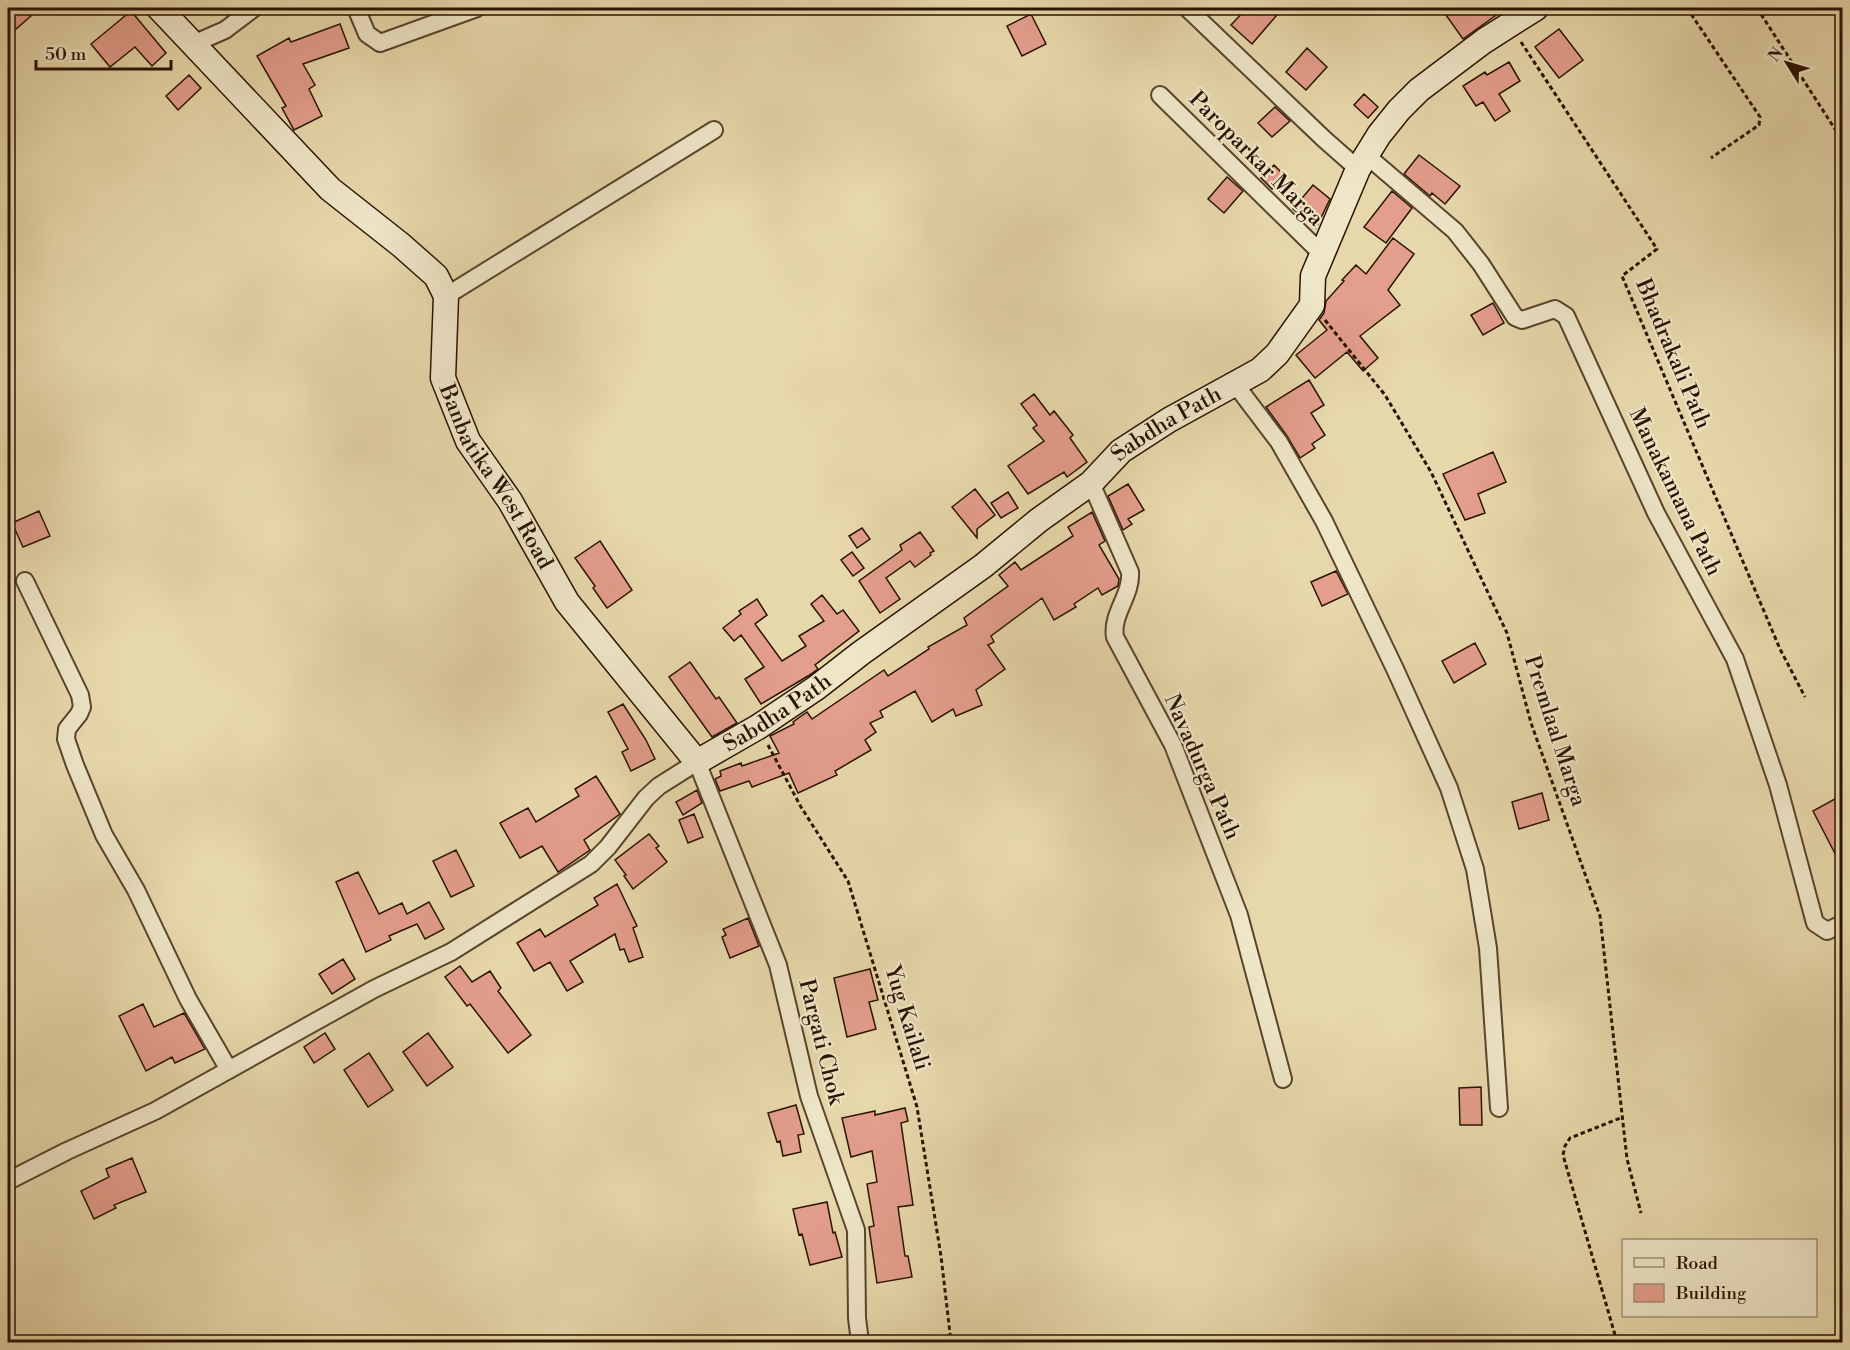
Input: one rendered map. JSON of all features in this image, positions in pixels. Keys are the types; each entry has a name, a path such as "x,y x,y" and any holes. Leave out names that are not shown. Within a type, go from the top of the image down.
{"street":[{"path":"159,8 330,189 436,276 446,296 714,130"},
{"path":"193,44 225,30 254,8"},
{"path":"356,8 367,34 380,43 477,8"},
{"path":"1187,8 1324,139 1362,162"},
{"path":"1312,305 1313,276 1362,162 1399,110 1419,90 1484,41 1536,8"},
{"name":"Paroparkar Marga","path":"1160,95 1322,254"},
{"name":"Manakamana Path","path":"1362,162 1455,231 1481,264 1515,317 1521,320 1555,309 1566,316 1656,513 1735,659 1778,785 1815,923 1827,931 1842,924"},
{"name":"Banbatika West Road","path":"446,296 443,378 468,441 510,501 567,602 697,762"},
{"name":"Sabdha Path","path":"697,762 758,728 983,566 1039,520 1091,483 1121,451 1169,420 1260,370 1277,354 1312,305"},
{"path":"1235,384 1279,442 1324,521 1449,788 1475,869 1488,948 1499,1108"},
{"name":"Navadurga Path","path":"1091,483 1130,572 1130,584 1114,625 1115,637 1173,745 1239,915 1283,1078"},
{"path":"25,581 80,695 82,707 67,729 66,739 83,785 104,835 136,890 188,999 229,1070"},
{"path":"8,1181 67,1151 155,1112 375,989 451,952 591,864 608,848 646,798 659,786 697,762"},
{"name":"Pargati Chok","path":"697,762 778,964 809,1096 856,1230 857,1318 860,1342"}],"path":[{"path":"1687,8 1760,117 1759,125 1711,158"},
{"path":"1757,8 1842,140"},
{"name":"Bhadrakali Path","path":"1510,26 1657,249 1622,276 1780,649 1805,697"},
{"name":"Premlaal Marga","path":"1312,305 1385,395 1431,472 1507,633 1531,723 1600,916 1628,1159 1641,1213"},
{"name":"Yug Kailali","path":"758,728 801,807 848,881 917,1107 941,1256 951,1342"},
{"path":"1615,1335 1563,1155 1570,1138 1623,1118"}],"building":[{"path":"8,8 40,8 8,36"},
{"path":"1247,8 1283,8 1252,44 1231,25"},
{"path":"1441,8 1506,8 1463,39"},
{"path":"131,11 166,53 152,66 135,47 110,67 91,44"},
{"path":"1031,14 1046,44 1022,56 1007,26"},
{"path":"340,24 349,48 303,64 315,85 309,89 322,116 294,130 282,108 286,106 257,56 289,38 291,42"},
{"path":"1559,29 1583,60 1559,78 1535,47"},
{"path":"1307,48 1327,67 1306,90 1286,72"},
{"path":"1509,62 1520,81 1499,94 1510,111 1495,121 1483,102 1476,106 1463,86 1485,72 1487,75"},
{"path":"189,75 201,88 178,110 166,96"},
{"path":"1364,94 1378,107 1368,118 1354,105"},
{"path":"1275,107 1290,121 1272,137 1258,123"},
{"path":"1419,155 1460,186 1445,204 1432,193 1430,196 1404,174"},
{"path":"1274,165 1285,176 1272,189 1261,178"},
{"path":"1227,177 1243,191 1224,213 1208,199"},
{"path":"1313,185 1330,199 1316,228 1293,209"},
{"path":"1392,191 1412,208 1386,243 1364,227"},
{"path":"1393,238 1414,254 1388,290 1400,305 1360,336 1378,358 1363,371 1347,352 1315,378 1296,355 1327,330 1319,320 1324,313 1326,301 1356,265 1366,274"},
{"path":"1493,303 1504,323 1483,335 1471,315"},
{"path":"1309,380 1324,405 1311,413 1325,435 1312,444 1315,448 1300,458 1266,407"},
{"path":"1034,394 1050,415 1054,411 1073,435 1070,438 1087,462 1067,477 1064,472 1028,494 1008,466 1044,441 1033,428 1037,425 1021,404"},
{"path":"1493,452 1506,482 1478,494 1485,513 1465,520 1443,474"},
{"path":"1128,484 1144,510 1128,519 1132,524 1123,530 1108,496"},
{"path":"975,489 995,515 977,529 977,538 952,507"},
{"path":"1008,492 1018,508 1001,518 991,503"},
{"path":"39,511 50,536 23,547 12,523"},
{"path":"1092,512 1105,541 1099,545 1119,579 1118,586 1102,595 1098,588 1074,604 1076,607 1054,620 1042,598 991,636 994,642 988,645 1005,669 976,690 982,705 956,716 953,709 932,722 915,691 880,711 883,717 870,723 876,732 865,740 871,750 835,771 837,775 798,793 789,773 752,787 749,781 720,791 715,779 721,776 720,771 779,753 770,736 794,724 793,722 807,712 812,719 884,670 888,676 929,649 928,647 967,625 964,618 1008,586 999,575 1015,562 1021,570 1073,536 1068,527"},
{"path":"862,528 870,539 857,548 849,536"},
{"path":"920,532 934,551 915,567 910,561 886,578 900,599 880,613 859,581 902,550 900,545"},
{"path":"600,541 632,590 607,608 575,558"},
{"path":"852,552 864,568 853,576 841,560"},
{"path":"1336,571 1348,594 1322,606 1311,582"},
{"path":"822,595 837,614 843,610 859,631 815,665 818,669 761,704 745,679 764,667 741,635 734,641 723,628 741,614 739,611 757,599 767,615 755,624 782,661 806,646 799,636 824,621 811,604"},
{"path":"1475,643 1486,664 1454,683 1442,661"},
{"path":"690,662 716,699 719,697 737,723 712,737 669,677"},
{"path":"623,704 655,759 631,771 622,752 628,749 608,712"},
{"path":"596,776 620,814 584,840 590,850 558,872 542,846 520,858 500,823 528,808 536,822 579,796 575,789"},
{"path":"697,790 702,803 683,815 676,802"},
{"path":"1542,793 1549,820 1519,829 1512,802"},
{"path":"1842,795 1842,867 1813,811"},
{"path":"694,814 703,837 688,843 679,820"},
{"path":"649,834 659,846 656,848 667,862 633,889 615,860"},
{"path":"456,850 474,886 451,897 433,861"},
{"path":"358,872 379,914 402,903 407,914 429,902 444,929 425,939 417,924 389,936 391,940 366,952 336,882"},
{"path":"617,884 637,926 633,928 643,957 629,962 624,949 620,950 615,934 570,961 583,982 567,991 550,962 534,971 517,943 540,929 545,937 598,905 594,898"},
{"path":"748,918 759,946 730,958 722,937 726,935 723,929"},
{"path":"343,959 355,979 332,994 319,974"},
{"path":"460,966 472,982 490,971 501,988 498,991 531,1035 508,1053 470,1004 467,1006 445,977"},
{"path":"870,969 878,1000 869,1002 876,1029 847,1037 834,978"},
{"path":"143,1004 154,1027 184,1013 205,1049 175,1063 172,1057 146,1071 119,1016"},
{"path":"325,1033 335,1049 314,1063 304,1047"},
{"path":"428,1033 453,1067 427,1086 403,1052"},
{"path":"369,1053 393,1090 368,1107 344,1070"},
{"path":"1481,1087 1482,1125 1460,1125 1459,1088"},
{"path":"796,1105 804,1134 798,1135 801,1152 783,1156 780,1141 777,1142 768,1113"},
{"path":"905,1108 908,1121 901,1123 913,1205 898,1207 905,1256 908,1256 912,1277 877,1283 869,1227 874,1226 867,1184 877,1182 872,1151 851,1157 842,1118 875,1111 875,1115"},
{"path":"132,1158 146,1192 114,1205 116,1208 94,1219 81,1191 109,1177 106,1169"},
{"path":"827,1202 833,1233 835,1232 842,1257 810,1265 802,1234 799,1235 793,1209"}]}
